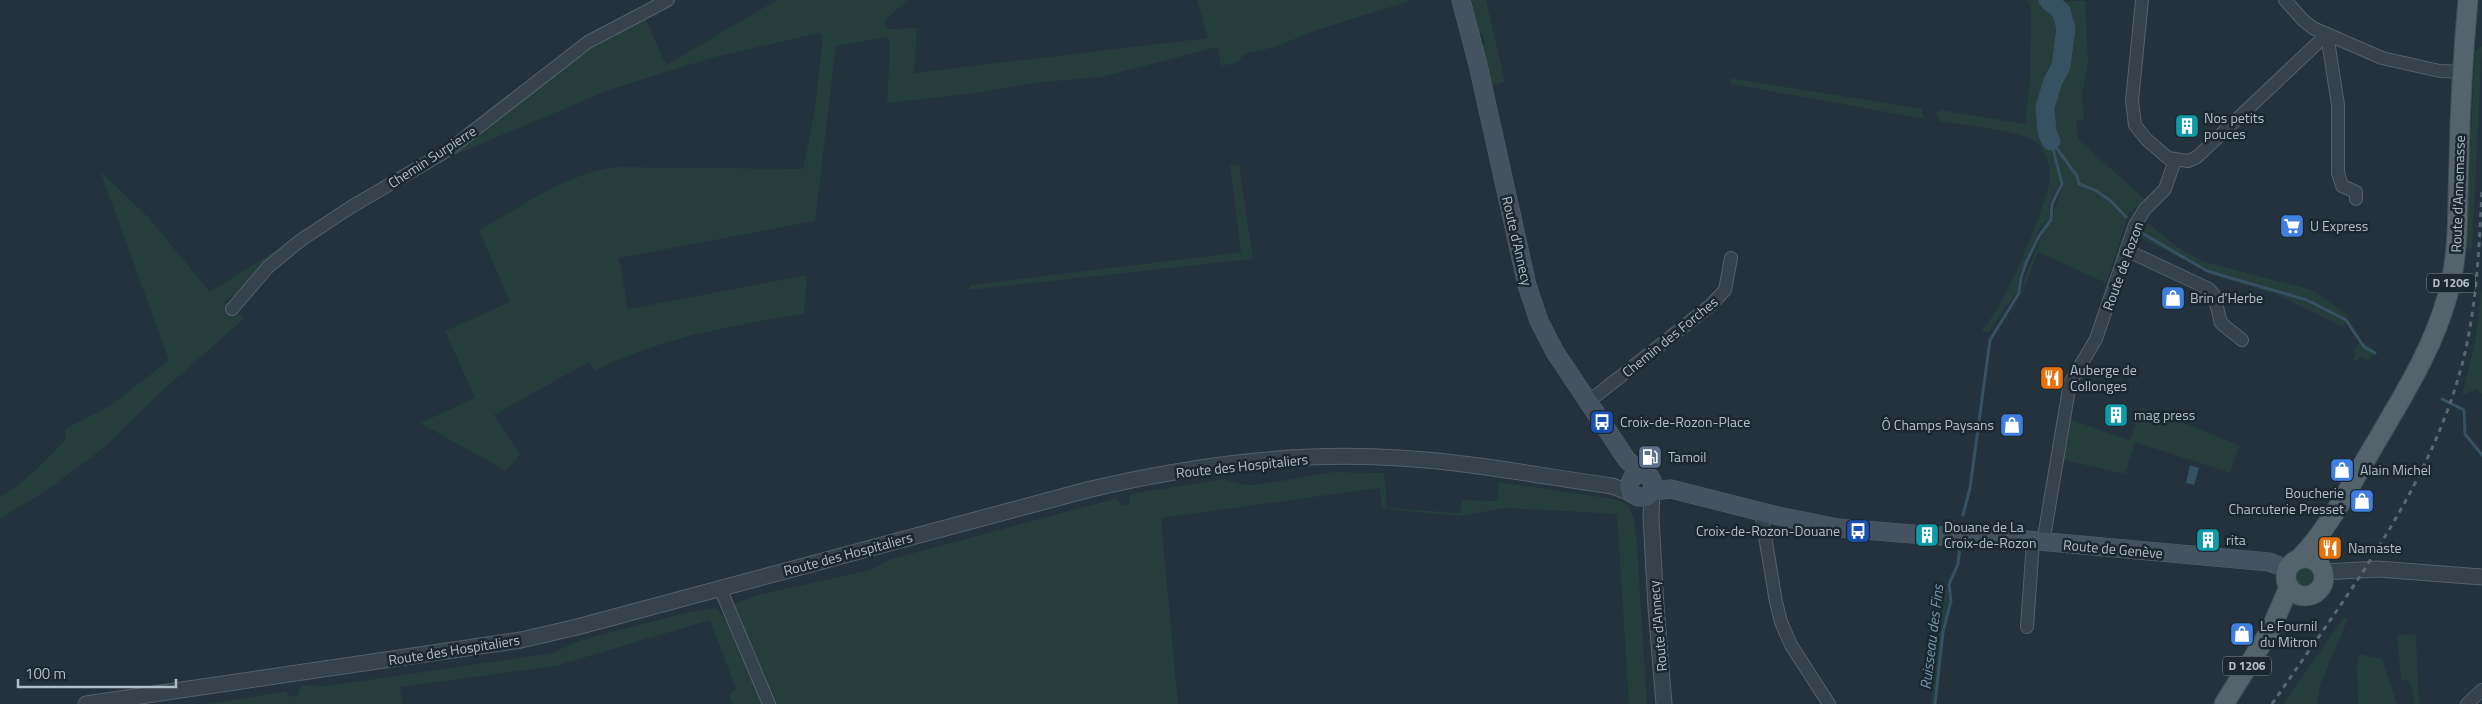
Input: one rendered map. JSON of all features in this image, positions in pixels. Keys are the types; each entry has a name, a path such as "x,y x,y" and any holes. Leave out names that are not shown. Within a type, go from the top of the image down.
{"main road":[{"name":"Route d'Annecy","path":"1461,0 1478,65 1532,304 1555,352 1644,486"},
{"name":"Route d'Annemasse","path":"2303,574 2321,535 2418,369 2445,306 2454,269 2458,239 2463,72 2468,0"},
{"name":"Route de Genève","path":"1644,486 1838,528 1937,536 1972,535 2269,562 2303,574"},
{"name":"D 1206","path":"2224,704 2303,574"}],"street":[{"name":"Chemin Surpierre","path":"232,309 268,267 301,240 351,207 450,149 588,42 668,0"},
{"path":"2142,0 2132,101 2133,120 2139,131 2152,145 2165,156 2175,160 2188,161 2197,157 2327,34"},
{"path":"2288,3 2308,24 2327,34 2398,62 2463,72"},
{"path":"2327,34 2338,105 2338,173 2342,186 2356,192 2356,199"},
{"name":"Route de Rozon","path":"2027,627 2038,542 2070,383 2096,339 2126,250 2139,218 2168,184 2175,160"},
{"path":"2126,250 2209,289 2214,295 2221,322 2242,340"},
{"name":"Chemin des Forches","path":"1588,402 1684,328 1718,299 1727,285 1731,258"},
{"name":"Route des Hospitaliers","path":"86,704 521,640 1087,490 1161,474 1217,466 1314,458 1397,457 1450,462 1612,486 1644,486"},
{"name":"Route d'Annecy","path":"1644,486 1651,517 1664,704"},
{"path":"1761,512 1781,622 1791,645 1829,704"},
{"name":"Route de Genève","path":"2303,574 2378,569 2482,577"},
{"path":"720,588 769,704"},
{"path":"2467,704 2482,690"}],"green space":[{"path":"777,0 908,0 884,21 887,29 917,28 914,73 1208,38 1197,0 1413,0 1317,30 1275,47 1245,54 1236,63 1221,66 1218,47 1101,77 1034,83 977,93 887,103 890,44 888,37 836,46 815,221 619,258 628,309 807,275 804,314 723,328 670,341 594,371 589,362 494,415 520,454 506,471 420,423 475,398 445,331 510,302 479,230 561,184 596,171 614,167 803,169 814,115 823,36 819,33 711,58 609,90 448,158 447,155 556,68 644,15 666,65"},
{"path":"1471,0 1486,0 1505,82 1491,86 1481,45 1485,44 1482,33 1478,34"},
{"path":"2025,0 2085,1 2088,63 2082,94 2084,120 2077,120 2076,131 2080,141 2146,200 2129,213 2106,283 2038,252 2022,294 2025,277 2040,239 2053,218 2054,209 2063,187 2062,178 2049,204 2049,219 2039,230 2019,276 2018,290 1988,333 1981,331 1991,319 2012,281 2040,213 2050,178 2048,164 2040,146 2030,139 1991,129 1940,121 1936,113 1941,110 2025,124 2030,81 2031,4"},
{"path":"2482,46 2472,249 2465,248 2475,51"},
{"path":"1731,78 1922,109 1924,119 1731,84"},
{"path":"1230,165 1239,165 1253,259 969,290 970,285 1241,252"},
{"path":"100,171 149,218 210,292 298,236 251,278 238,293 224,302 245,318 162,391 105,447 47,490 0,519 0,497 43,463 66,439 65,429 110,406 169,360"},
{"path":"2148,223 2177,247 2202,261 2312,290 2349,316 2343,327 2278,295 2218,277 2141,238"},
{"path":"2482,285 2482,394 2477,389 2462,395 2475,343"},
{"path":"2361,340 2375,350 2369,361 2360,356 2356,362 2353,359 2356,354 2352,352"},
{"path":"2141,407 2240,445 2230,473 2135,442 2125,474 2063,460 2069,419 2130,440"},
{"path":"1334,472 1384,473 1387,508 1460,513 1462,500 1497,501 1499,482 1614,499 1628,505 1634,519 1637,544 1647,704 1629,704 1617,514 1504,508 1462,516 1383,509 1379,488 1161,518 1178,704 776,704 733,604 757,595 870,570 891,559 1117,498 1121,505 1129,504 1130,494 1223,479 1245,485 1256,485"},
{"path":"2306,566 2314,569 2317,577 2314,585 2306,588 2298,585 2295,577 2298,569"},
{"path":"1948,588 1951,601 1943,632 1935,704 1931,704 1943,591"},
{"path":"716,608 727,621 762,704 733,704 729,695 736,689 710,620 556,666 400,687 403,704 207,704 286,691 289,697 298,695 301,685 326,686 552,653 581,640 689,612"},
{"path":"2344,617 2348,619 2321,683 2317,704 2283,704"},
{"path":"2416,634 2419,704 2414,704 2413,689 2409,681 2401,680 2397,635"},
{"path":"2359,654 2382,659 2397,704 2358,704 2357,665"}],"water":[{"path":"2190,465 2199,468 2194,485 2186,483"}],"waterway":[{"path":"2048,0 2061,11 2066,28 2061,66 2053,81 2045,107 2047,132 2051,141"},
{"name":"Ruisseau des Fins","path":"1963,515 1970,488 1990,340 2019,293 2026,263 2039,236 2051,220 2052,204 2062,184 2051,141"},
{"path":"2052,142 2077,176 2079,184 2095,190 2111,201 2126,217"},
{"path":"2142,233 2207,271 2307,300 2346,320 2364,347 2375,353"},
{"path":"2442,399 2464,410 2465,434 2482,455"},
{"name":"Ruisseau des Fins","path":"1935,704 1943,632 1951,601 1949,584 1958,564 1960,545"}],"railway":[{"path":"2272,704 2383,540 2408,497 2430,453 2448,408 2468,340 2477,276 2482,191"}],"place":[{"name":"Nos petits pouces","path":"2187,126"},
{"name":"U Express","path":"2292,226"},
{"name":"Brin d'Herbe","path":"2173,298"},
{"name":"Auberge de Collonges","path":"2052,378"},
{"name":"mag press","path":"2116,415"},
{"name":"Croix-de-Rozon-Place","path":"1602,422"},
{"name":"Ô Champs Paysans","path":"2012,425"},
{"name":"Tamoil","path":"1650,457"},
{"name":"Alain Michel","path":"2342,470"},
{"name":"Boucherie Charcuterie Presset","path":"2362,501"},
{"name":"Croix-de-Rozon-Douane","path":"1858,531"},
{"name":"Douane de La Croix-de-Rozon","path":"1927,535"},
{"name":"rita","path":"2208,540"},
{"name":"Namaste","path":"2330,548"},
{"name":"Le Fournil du Mitron","path":"2242,634"}]}
